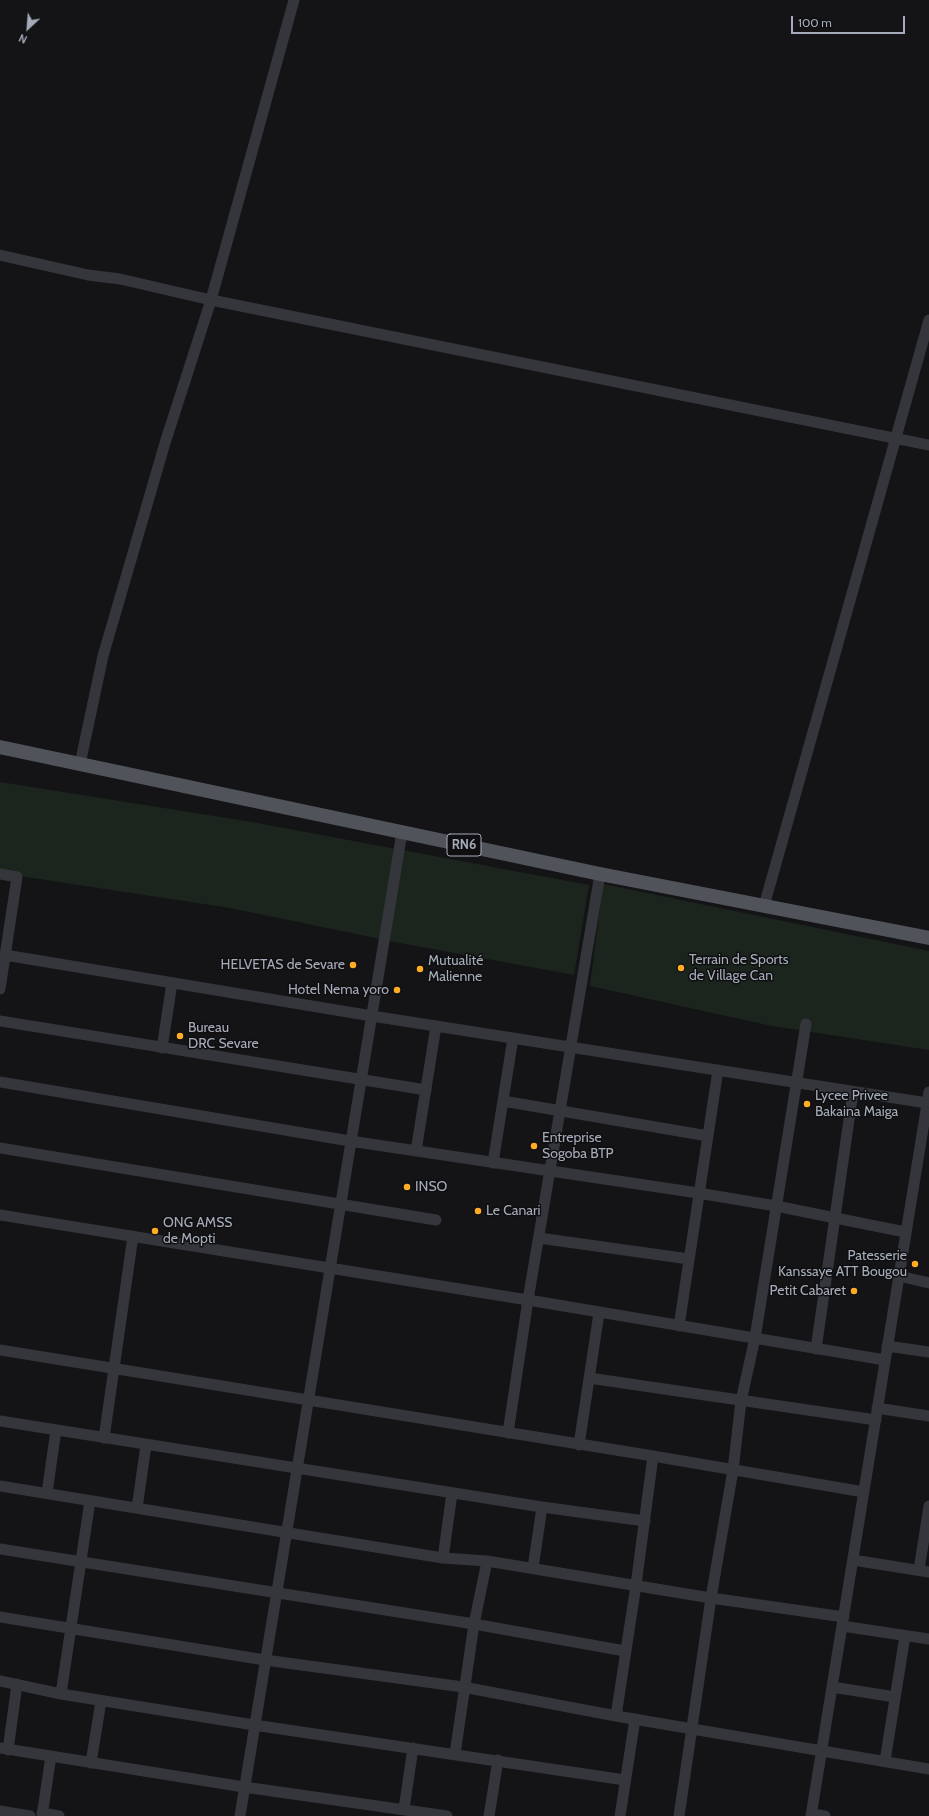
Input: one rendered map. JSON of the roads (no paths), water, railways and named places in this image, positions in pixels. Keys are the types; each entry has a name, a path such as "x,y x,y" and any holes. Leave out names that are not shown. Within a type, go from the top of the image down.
{"main road":[{"name":"RN6","path":"0,747 600,874 929,938"}],"street":[{"path":"80,764 103,656 165,443 211,300 294,0"},
{"path":"0,255 211,300 929,445"},
{"path":"764,906 929,320"},
{"path":"240,1816 350,1140 402,832"},
{"path":"0,874 17,877 0,989"},
{"path":"508,1433 538,1238 561,1111 600,874"},
{"path":"5,955 372,1016 927,1103"},
{"path":"162,1048 172,983"},
{"path":"0,1022 426,1090"},
{"path":"678,1816 711,1598 733,1470 742,1401 755,1338 806,1024"},
{"path":"416,1151 436,1026"},
{"path":"493,1163 513,1038"},
{"path":"679,1326 698,1193 718,1070"},
{"path":"0,1082 416,1151 698,1193 776,1206 905,1232"},
{"path":"816,1349 853,1092"},
{"path":"825,1816 812,1815 905,1232 929,1092"},
{"path":"503,1101 708,1136"},
{"path":"0,1148 436,1220"},
{"path":"0,1215 528,1300 885,1360"},
{"path":"104,1438 132,1236"},
{"path":"538,1238 689,1259"},
{"path":"898,1276 929,1283"},
{"path":"579,1445 599,1312"},
{"path":"887,1346 929,1352"},
{"path":"0,1350 653,1456 864,1492"},
{"path":"589,1378 876,1420"},
{"path":"877,1408 929,1416"},
{"path":"0,1422 542,1507 645,1521"},
{"path":"47,1493 56,1430"},
{"path":"137,1508 146,1445"},
{"path":"616,1716 636,1585 653,1456"},
{"path":"0,1486 443,1558 486,1561 636,1585 843,1621 905,1636 929,1640"},
{"path":"443,1558 452,1493"},
{"path":"61,1694 90,1501"},
{"path":"853,1560 924,1571 929,1506"},
{"path":"533,1568 542,1507"},
{"path":"0,1549 276,1594 474,1624 625,1651"},
{"path":"455,1754 463,1687 486,1561"},
{"path":"0,1617 265,1660 463,1687 616,1716 929,1769"},
{"path":"885,1761 905,1636"},
{"path":"0,1681 61,1694 254,1725 625,1780"},
{"path":"17,1684 4,1749 244,1787 447,1816"},
{"path":"832,1687 895,1697"},
{"path":"92,1763 101,1700"},
{"path":"620,1816 635,1719"},
{"path":"404,1809 413,1748"},
{"path":"51,1756 42,1815 58,1816"},
{"path":"489,1816 498,1760"},
{"path":"0,1811 30,1816"}],"place":[{"name":"HELVETAS de Sevare","path":"353,965"},
{"name":"Terrain de Sports de Village Can","path":"681,968"},
{"name":"Mutualité Malienne","path":"420,969"},
{"name":"Hotel Nema yoro","path":"397,990"},
{"name":"Bureau DRC Sevare","path":"180,1036"},
{"name":"Lycee Privee Bakaina Maiga","path":"807,1104"},
{"name":"Entreprise Sogoba BTP","path":"534,1146"},
{"name":"INSO","path":"407,1187"},
{"name":"Le Canari","path":"478,1211"},
{"name":"ONG AMSS de Mopti","path":"155,1231"},
{"name":"Patesserie Kanssaye ATT Bougou","path":"915,1264"},
{"name":"Petit Cabaret","path":"854,1291"}]}
